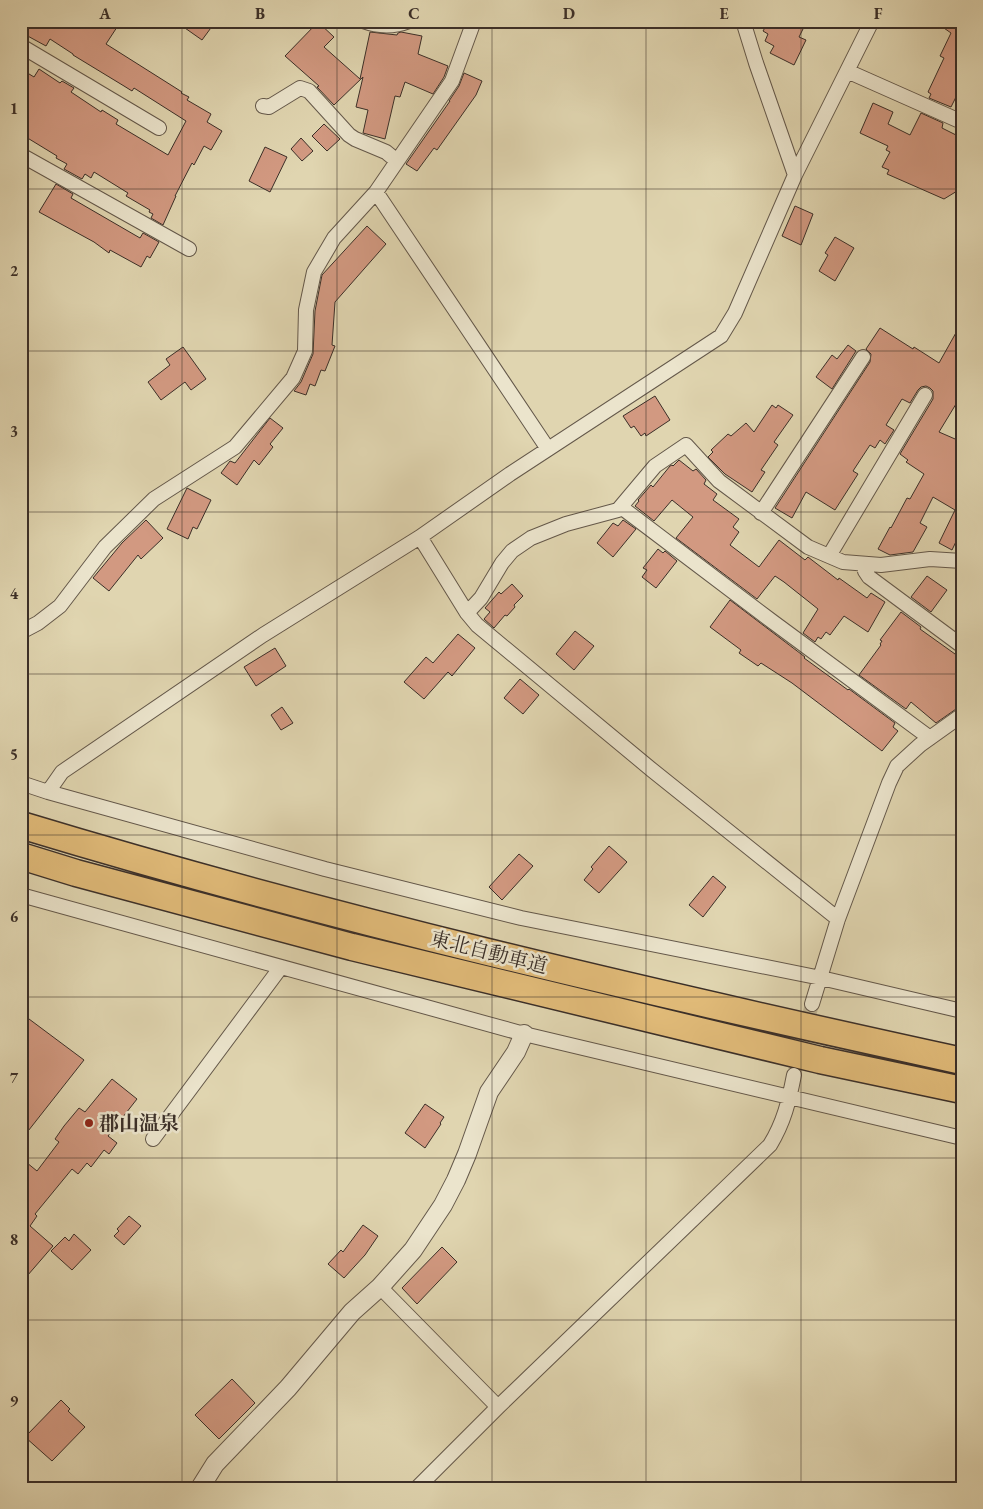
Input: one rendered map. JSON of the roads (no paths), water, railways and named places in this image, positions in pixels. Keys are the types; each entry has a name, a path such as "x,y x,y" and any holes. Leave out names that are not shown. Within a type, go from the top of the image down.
{"highway":[{"name":"東北自動車道","path":"21,825 86,845 361,920 612,983 962,1061"},
{"name":"東北自動車道","path":"21,856 76,873 352,947 811,1058 962,1090"}],"street":[{"path":"363,21 390,26 397,26 409,21"},
{"path":"21,632 38,623 60,606 105,547 154,499 235,448 293,378 305,350 306,310 314,272 334,238 376,192 452,81 474,21"},
{"path":"743,21 794,175"},
{"path":"48,792 62,772 70,766 263,635 420,537 548,449 721,336 735,313 794,175 872,21"},
{"path":"21,46 159,128"},
{"path":"847,71 962,122"},
{"path":"263,106 269,107 300,88 309,91 349,135 386,152 398,161"},
{"path":"21,155 189,249"},
{"path":"376,192 548,449"},
{"path":"761,513 863,357"},
{"path":"828,556 925,395"},
{"path":"468,612 481,598 502,563 512,551 531,538 566,524 618,510 655,466 686,445 719,482 808,547 828,556 843,562 881,565 930,559 962,561"},
{"path":"620,507 930,738"},
{"path":"420,537 477,626 637,758 838,919"},
{"path":"864,564 865,571 869,577 962,646"},
{"path":"812,1004 838,919 897,766 920,745 962,715"},
{"path":"21,783 325,869 521,918 821,978 962,1010"},
{"path":"21,895 524,1034 962,1138"},
{"path":"153,1140 280,967"},
{"path":"200,1488 215,1464 288,1388 352,1312 380,1287 413,1250 443,1205 456,1180 489,1092 516,1052 524,1034"},
{"path":"417,1488 770,1144 780,1130 794,1076"},
{"path":"380,1287 498,1407"}],"tunnel":[{"path":"794,1075 812,1004"}],"place":[{"name":"郡山温泉","path":"89,1123"}]}
